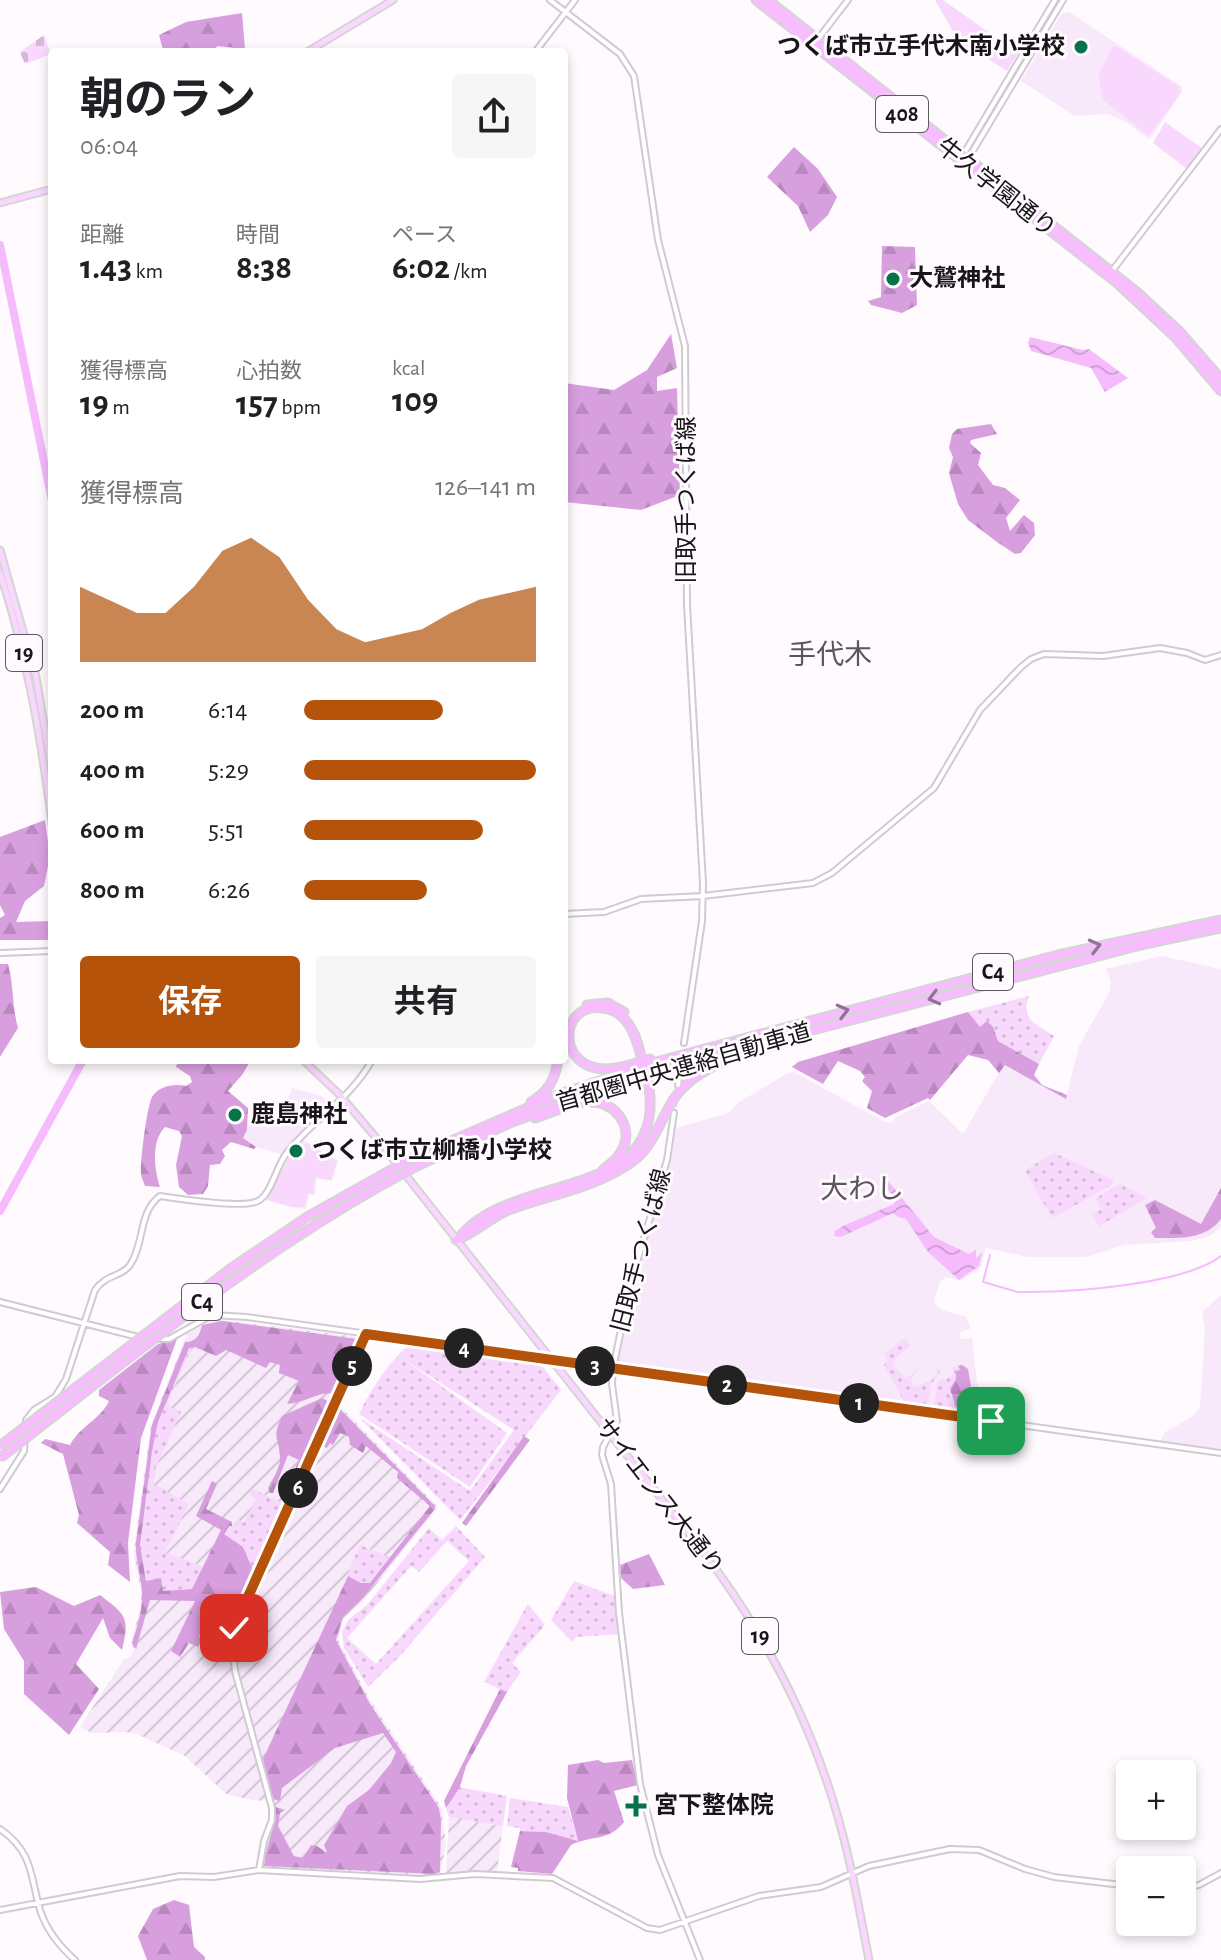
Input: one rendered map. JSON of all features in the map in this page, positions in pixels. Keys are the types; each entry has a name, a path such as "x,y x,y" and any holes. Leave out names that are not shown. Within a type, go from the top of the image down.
{"highway":[{"name":"牛久学園通り","path":"756,0 816,42 965,157 1162,314 1221,379"},
{"name":"牛久学園通り","path":"768,0 816,42"},
{"name":"牛久学園通り","path":"1110,273 1159,321 1221,391"},
{"name":"首都圏中央連絡自動車道","path":"0,1458 248,1268 446,1142 557,1095 612,1076 768,1031 1108,943 1221,920"},
{"name":"首都圏中央連絡自動車道","path":"0,1446 230,1269 307,1217 416,1162 512,1122 654,1071 1145,944 1221,928"},
{"path":"568,1021 581,1007 608,1003 629,1017 639,1036 644,1059 630,1026 618,1013 601,1007 591,1008 575,1017 571,1024 568,1038 571,1050 586,1065 604,1069 768,1031"},
{"path":"456,1240 469,1235 496,1216 603,1179 629,1164 651,1142 677,1095 700,1074 732,1059 860,1017"},
{"path":"446,1142 544,1094 554,1078 557,1064"},
{"path":"456,1240 465,1229 495,1208 599,1175 623,1161 645,1132 651,1103 650,1080 655,1107 652,1125 629,1164"},
{"path":"512,1122 523,1122 584,1103 609,1106 623,1122 626,1137 620,1154 599,1175"}],"main road":[{"path":"314,48 393,0"},
{"path":"0,203 48,190"},
{"name":"19","path":"0,550 36,677 48,748"},
{"name":"19","path":"0,573 30,679 48,798"},
{"name":"サイエンス大通り","path":"307,1064 343,1099 720,1574 774,1660 825,1775 852,1875 869,1960"}],"street":[{"name":"旧取手つくば線","path":"550,0 620,54 634,76 658,240 685,346 687,605 703,896 684,1043"},
{"path":"538,48 575,0"},
{"path":"816,42 848,0"},
{"path":"965,157 1055,0"},
{"path":"965,157 1063,0"},
{"path":"1110,273 1221,129"},
{"path":"568,914 604,912 641,899 703,896 813,883 832,873 934,788 980,710 1031,659 1044,654 1103,656 1160,648 1205,660 1221,655"},
{"path":"0,953 48,951"},
{"path":"0,1489 24,1451 26,1420 34,1410 55,1397 62,1387 99,1284 125,1270 131,1263 152,1202 160,1196 192,1201 256,1202 265,1193 287,1153 343,1099 370,1064"},
{"name":"旧取手つくば線","path":"674,1113 667,1160 630,1286 613,1369 612,1384 618,1417 602,1455 611,1484 619,1613 640,1784 658,1855 700,1960"},
{"path":"0,1302 84,1326 156,1340 169,1339 204,1319 220,1315 1221,1453"},
{"path":"259,1870 264,1841 272,1820 272,1808 235,1671 234,1628 366,1334"},
{"path":"0,1829 27,1859 39,1905 52,1935 75,1960"},
{"path":"0,1910 180,1876 214,1877 259,1870 420,1879 475,1874 553,1878 653,1930 759,1896 821,1887 869,1866 950,1849 979,1850 1054,1877 1116,1884"},
{"path":"1196,1886 1221,1873"}],"shaded area":[{"name":"つくば市立手代木南小学校","path":"1069,12 1182,87 1182,92 1151,138 1108,114 1075,116 1021,81 1062,13"},
{"path":"1162,956 1221,969 1221,1227 1210,1236 1192,1241 1124,1245 1086,1257 1028,1257 986,1248 981,1267 960,1281 946,1277 940,1281 934,1302 942,1310 966,1317 969,1323 970,1329 960,1332 960,1339 972,1338 981,1416 620,1366 617,1363 630,1297 667,1174 676,1128 729,1113 739,1102 794,1072 885,1122 892,1123 894,1118 929,1101 963,1134 1004,1064 1066,1098 1079,1046 1109,993 1111,982 1106,969"},
{"name":"つくば市立柳橋小学校","path":"292,1088 321,1096 333,1104 297,1136 338,1161 332,1181 316,1178 315,1195 309,1194 306,1209 266,1200 287,1156 256,1147 243,1138 263,1097 283,1111"},
{"path":"1221,1295 1221,1449 1160,1441 1165,1432 1192,1417 1200,1408 1205,1329 1202,1312"},
{"path":"222,1320 358,1337 360,1339 332,1403 340,1406 436,1505 437,1508 363,1601 344,1618 338,1640 370,1700 441,1807 446,1844 440,1875 405,1877 357,1871 264,1868 266,1842 273,1830 274,1801 226,1794 185,1756 137,1734 92,1733 80,1727 124,1659 130,1657 134,1649 131,1643 141,1605 135,1542 151,1425 187,1334 208,1322"},
{"path":"449,1817 503,1826 497,1872 446,1874"}],"green space":[{"path":"935,0 943,0 1018,53 1007,71 958,40"},
{"path":"242,13 245,48 162,48 159,35 186,22"},
{"path":"44,35 48,55 25,64 20,52"},
{"path":"1112,46 1180,87 1178,90 1181,92 1149,136 1103,100 1099,76"},
{"path":"1165,122 1203,149 1187,169 1153,143"},
{"path":"794,147 818,169 837,197 828,215 810,232 798,206 767,177"},
{"path":"882,246 915,247 917,305 902,313 871,305 868,301 881,297"},
{"path":"671,334 677,368 657,377 657,391 677,388 680,495 641,510 568,502 568,384 614,390 647,370"},
{"path":"991,424 997,434 971,440 970,443 981,453 978,465 993,485 1005,488 1020,500 1006,518 1010,531 1024,515 1034,523 1035,535 1021,553 1015,554 968,520 958,504 949,473 953,457 949,448 952,434 957,429"},
{"path":"45,820 48,866 44,886 25,901 16,922 48,921 48,940 0,940 0,918 5,915 0,905 0,837"},
{"path":"0,964 8,964 18,1028 0,1057"},
{"path":"1029,996 1028,1016 1054,1036 1039,1064 998,1041 987,1022 980,1028 968,1012"},
{"path":"968,1012 980,1027 987,1021 998,1041 1039,1064 1034,1075 1042,1085 1067,1095 1066,1099 1005,1065 999,1073 988,1060 968,1055 930,1100 928,1098 885,1118 867,1108 872,1091 862,1081 865,1077 860,1071 838,1061 823,1084 792,1067 798,1062"},
{"path":"177,1064 249,1064 228,1091 248,1108 247,1130 243,1138 256,1147 231,1142 222,1150 225,1156 220,1164 210,1165 208,1186 203,1194 188,1195 179,1187 176,1165 182,1136 179,1131 165,1127 157,1140 155,1164 160,1187 145,1186 141,1175 144,1134 152,1097 162,1088 186,1086 192,1082 190,1076 176,1067"},
{"path":"307,1143 337,1161 331,1180 315,1178 314,1194 308,1194 305,1207 291,1207 267,1199 295,1147 299,1149"},
{"path":"1054,1153 1113,1180 1113,1184 1052,1218 1025,1170"},
{"path":"1120,1184 1147,1198 1099,1226 1092,1214 1105,1207 1100,1208 1096,1198"},
{"path":"1221,1188 1221,1219 1215,1226 1191,1236 1155,1238 1151,1232 1156,1228 1145,1205 1155,1200 1201,1224"},
{"path":"223,1321 357,1339 334,1393 287,1404 299,1381 279,1373 280,1365 270,1362 266,1368 226,1350 216,1356 195,1347 189,1348 158,1422 152,1451 140,1545 146,1581 161,1578 163,1591 192,1589 221,1530 196,1516 212,1481 217,1484 206,1509 232,1522 224,1534 243,1547 253,1570 230,1621 225,1647 216,1648 207,1643 212,1641 222,1626 210,1618 199,1636 202,1640 198,1647 189,1643 180,1657 171,1651 195,1601 150,1600 136,1649 132,1643 142,1599 136,1542 152,1425 185,1342 197,1337 202,1325"},
{"path":"904,1338 910,1345 893,1361 893,1365 906,1379 921,1366 911,1378 913,1387 931,1381 938,1372 935,1367 940,1372 931,1385 928,1408 906,1405 884,1365 888,1361 884,1354"},
{"path":"177,1339 141,1438 128,1543 130,1582 108,1565 110,1552 77,1523 79,1515 63,1454 41,1443 45,1439 70,1445 109,1401 99,1396 99,1390 158,1344"},
{"path":"192,1347 168,1401 170,1407 181,1412 156,1467 154,1484 189,1504 165,1552 204,1567 192,1589 162,1591 146,1582 140,1545 158,1422"},
{"path":"407,1347 536,1363 543,1367 561,1390 460,1520 360,1418 470,1491 514,1430 402,1358 507,1433 470,1487 359,1414 380,1377"},
{"path":"956,1362 960,1369 951,1395 956,1407 952,1412 933,1409 937,1384 954,1373 952,1367 956,1367"},
{"path":"958,1366 968,1369 971,1386 962,1392 967,1400 966,1411 956,1407 950,1389 960,1369"},
{"path":"322,1398 332,1403 287,1500 282,1498 299,1460 288,1455 273,1493 270,1493 268,1488 280,1460 276,1433 282,1416"},
{"path":"338,1407 435,1509 361,1600 343,1617 336,1640 370,1704 439,1808 440,1872 435,1874 264,1866 276,1807 285,1810 280,1813 278,1826 294,1856 303,1858 311,1845 327,1853 324,1845 347,1806 369,1790 396,1752 383,1733 335,1748 282,1788 280,1801 273,1799 263,1759 348,1576 361,1583 370,1583 430,1506 397,1478 398,1472 366,1446 363,1453 350,1445 349,1437 340,1433 333,1445 330,1443 327,1448 322,1446"},
{"path":"524,1436 530,1440 466,1526 462,1523"},
{"path":"252,1489 285,1504 253,1570 243,1547 223,1534 239,1520 244,1523 256,1499 250,1495"},
{"path":"456,1526 485,1557 400,1656 368,1687 344,1648 342,1632 348,1620 367,1605 429,1528 442,1540","holes":["447,1541 469,1561 376,1664 347,1638 411,1566 419,1572"]},
{"path":"360,1545 391,1558 370,1583 361,1583 347,1575"},
{"path":"649,1554 665,1585 633,1589 621,1578 620,1565"},
{"path":"574,1581 614,1596 619,1634 576,1637 572,1642 551,1620"},
{"path":"36,1587 74,1606 100,1595 116,1607 124,1618 126,1630 122,1650 110,1638 103,1618 76,1664 99,1689 69,1735 24,1694 24,1661 4,1629 0,1592"},
{"path":"528,1604 545,1625 512,1663 521,1672 507,1692 484,1682"},
{"path":"500,1689 507,1692 466,1766 460,1787 446,1808 444,1801"},
{"path":"598,1760 604,1763 632,1760 638,1785 614,1791 624,1822 612,1833 571,1845 552,1874 518,1871 518,1868 511,1867 520,1831 546,1832 578,1841 567,1798 568,1765"},
{"path":"458,1787 507,1796 503,1826 449,1817 446,1808"},
{"path":"510,1798 568,1807 578,1842 546,1832 520,1831 520,1828 507,1826"},
{"path":"174,1900 189,1905 194,1947 205,1960 147,1960 138,1936 153,1909"}],"water":[{"path":"1030,337 1089,349 1128,378 1105,392 1091,368 1031,351 1028,343"},
{"path":"884,1176 934,1237 969,1254 976,1250 976,1258 982,1253 979,1266 959,1280 928,1252 906,1219 893,1213 841,1237 834,1236 835,1231 843,1226 894,1204 895,1199 881,1180"}],"waterway":[{"path":"0,245 48,481"},
{"path":"0,1211 81,1064"},
{"path":"990,1255 983,1282 1018,1292 1101,1288 1157,1280 1204,1266 1221,1256"}],"tunnel":[{"path":"674,1113 678,1085"}],"place":[{"name":"つくば市立手代木南小学校","path":"1081,47"},
{"name":"大鷲神社","path":"893,279"},
{"name":"鹿島神社","path":"235,1115"},
{"name":"つくば市立柳橋小学校","path":"296,1151"},
{"name":"宮下整体院","path":"636,1806"}],"district":[{"name":"手代木","path":"830,656"},
{"name":"大わし","path":"862,1190"}],"route":[{"path":"234,1628 366,1334 991,1421"}]}
